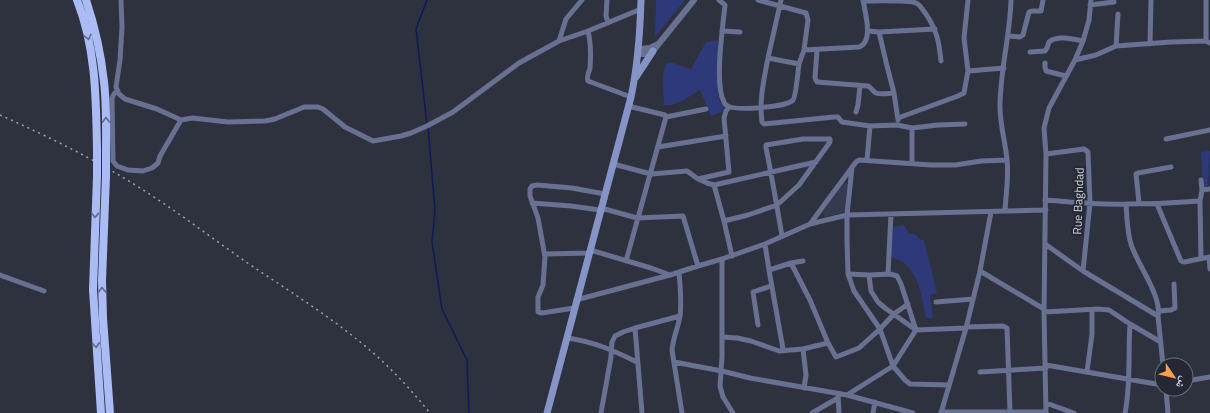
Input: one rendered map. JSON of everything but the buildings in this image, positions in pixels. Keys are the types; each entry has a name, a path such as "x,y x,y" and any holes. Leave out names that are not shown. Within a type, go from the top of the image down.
{"highway":[{"path":"77,0 89,40 94,66 95,82 97,176 93,290 101,409"},
{"path":"86,0 95,31 102,68 105,101 106,176 102,281 103,318 110,413"}],"main road":[{"path":"547,413 631,97 635,79 638,51 641,0"},
{"path":"635,79 653,51"}],"street":[{"path":"121,0 122,27 120,60 116,87 119,94 125,99 157,109 182,120 192,118 228,122 265,121 275,119 304,107 318,107 323,109 345,127 374,141 401,136 427,126 453,112 519,63 559,41 588,31 640,9"},
{"path":"559,41 566,19 582,0"},
{"path":"606,0 606,16 608,23"},
{"path":"638,51 646,54 653,51 694,0"},
{"path":"719,0 726,2 722,31 719,89 724,103 729,107 760,108 786,104 794,100 799,64 804,50 808,20 807,15 803,12 758,0"},
{"path":"781,0 762,87 760,108 762,122 764,124 834,117 838,118 842,122 870,126 897,125 912,128 965,124"},
{"path":"898,118 963,94 968,71 964,38 968,0"},
{"path":"1005,211 1007,160 1000,108 1011,0"},
{"path":"1008,36 1023,35 1030,12 1041,12 1043,0"},
{"path":"1150,44 1151,0"},
{"path":"1075,60 1096,55 1116,46 1171,42 1208,42 1208,12 1206,0"},
{"path":"804,50 859,47 865,44 868,31 864,1 915,2 922,8 935,29 940,44 941,61"},
{"path":"991,212 980,271 966,327 941,413 1046,413 1044,310 1046,210 1045,120 1049,108 1075,60 1087,32 1090,2 1114,2"},
{"path":"1116,46 1118,14"},
{"path":"868,31 879,32 935,29"},
{"path":"588,31 591,43 590,70 587,78 588,81 631,97"},
{"path":"722,31 740,32"},
{"path":"879,32 894,93 898,118 897,125"},
{"path":"1030,52 1045,51 1048,42 1052,40 1068,38 1083,41"},
{"path":"638,51 650,48 659,43"},
{"path":"817,50 816,81 822,83 870,87 874,92 878,93 894,93"},
{"path":"768,58 799,64"},
{"path":"1045,63 1046,71 1066,76"},
{"path":"968,71 1004,68"},
{"path":"856,112 860,86"},
{"path":"117,91 112,98 113,161 120,167 128,170 142,171 152,168 158,163 160,156 182,120"},
{"path":"628,106 666,117 706,109"},
{"path":"729,107 724,116 731,181"},
{"path":"626,261 666,117"},
{"path":"867,160 870,126"},
{"path":"912,128 912,163"},
{"path":"1166,140 1210,130"},
{"path":"658,147 726,136"},
{"path":"724,221 777,205 799,185 817,162 830,142 830,139 804,139 766,145 772,172 777,205 782,236"},
{"name":"Rue Baghdad","path":"1046,154 1084,149 1088,152 1090,203 1083,271"},
{"path":"810,224 858,160 931,165 955,165 982,161 1007,160"},
{"path":"613,164 650,174 687,171 698,179 714,185 817,162"},
{"path":"852,167 847,215 848,274 851,285 856,296 880,329 893,366 910,384 949,385"},
{"path":"1139,203 1136,174 1171,167"},
{"path":"698,179 729,172"},
{"path":"1201,180 1201,259"},
{"path":"574,308 542,313 538,312 538,297 543,285 545,254 538,218 530,196 530,189 534,185 572,188 605,194"},
{"path":"714,185 732,256"},
{"path":"1202,190 1210,189"},
{"path":"1046,200 1126,204 1157,204 1200,201"},
{"path":"532,203 600,209 637,218 683,216 698,266"},
{"path":"1126,204 1131,243 1155,297 1162,357"},
{"path":"1157,204 1181,261 1184,262 1210,257 1210,269"},
{"path":"576,300 670,275 732,256 766,244 810,224 847,215 1046,210"},
{"path":"888,274 891,214"},
{"path":"766,244 782,350"},
{"path":"1045,244 1083,271 1158,314 1174,308 1174,284"},
{"path":"545,254 589,252 652,268 670,275"},
{"path":"722,259 722,371 720,386 722,393 733,413"},
{"path":"769,270 803,261"},
{"path":"791,263 810,300 834,356 838,357 859,348 894,314 908,304"},
{"path":"980,271 1044,310 1109,310 1130,324 1160,340"},
{"path":"679,272 680,316 672,346 682,413"},
{"path":"847,396 893,366 916,330 899,278 894,274 848,274"},
{"path":"0,275 44,291"},
{"path":"869,275 872,295 882,306 916,330 966,327 1006,327 1008,329 1010,412"},
{"path":"758,325 753,292 772,286"},
{"path":"936,302 973,299"},
{"path":"1087,372 1092,334 1092,310"},
{"path":"601,413 611,357 612,342 615,336 635,328 680,316"},
{"path":"1125,413 1127,403 1130,324"},
{"path":"635,328 642,413"},
{"path":"722,337 751,341 775,350 803,349 828,343"},
{"path":"566,338 586,341 611,349 637,362"},
{"path":"803,349 806,375 804,388"},
{"path":"674,362 838,396 847,396 913,413"},
{"path":"980,372 1046,366 1154,384"},
{"path":"1194,380 1210,377"},
{"path":"812,413 838,396"},
{"path":"838,396 838,413"},
{"path":"1167,397 1168,413"},
{"path":"873,413 875,402"},
{"path":"1046,403 1074,413"}],"shaded area":[{"path":"656,0 685,0 655,37"},
{"path":"718,40 718,93 720,103 723,103 723,111 711,116 700,90 678,103 664,105 663,78 667,63 670,62 691,69 706,42"},
{"path":"1210,151 1208,186 1203,188 1201,152"},
{"path":"843,183 848,184 845,212 824,217 823,212"},
{"path":"904,225 909,234 915,234 921,240 924,240 937,293 930,295 933,318 926,318 917,281 909,268 903,262 891,257 893,227"}],"waterway":[{"path":"427,0 416,29 427,124"},
{"path":"428,127 435,211 432,242 442,309 467,360 469,413"}],"railway":[{"path":"0,115 34,130 100,164 147,192 175,211 342,328 380,359 430,413"}]}
